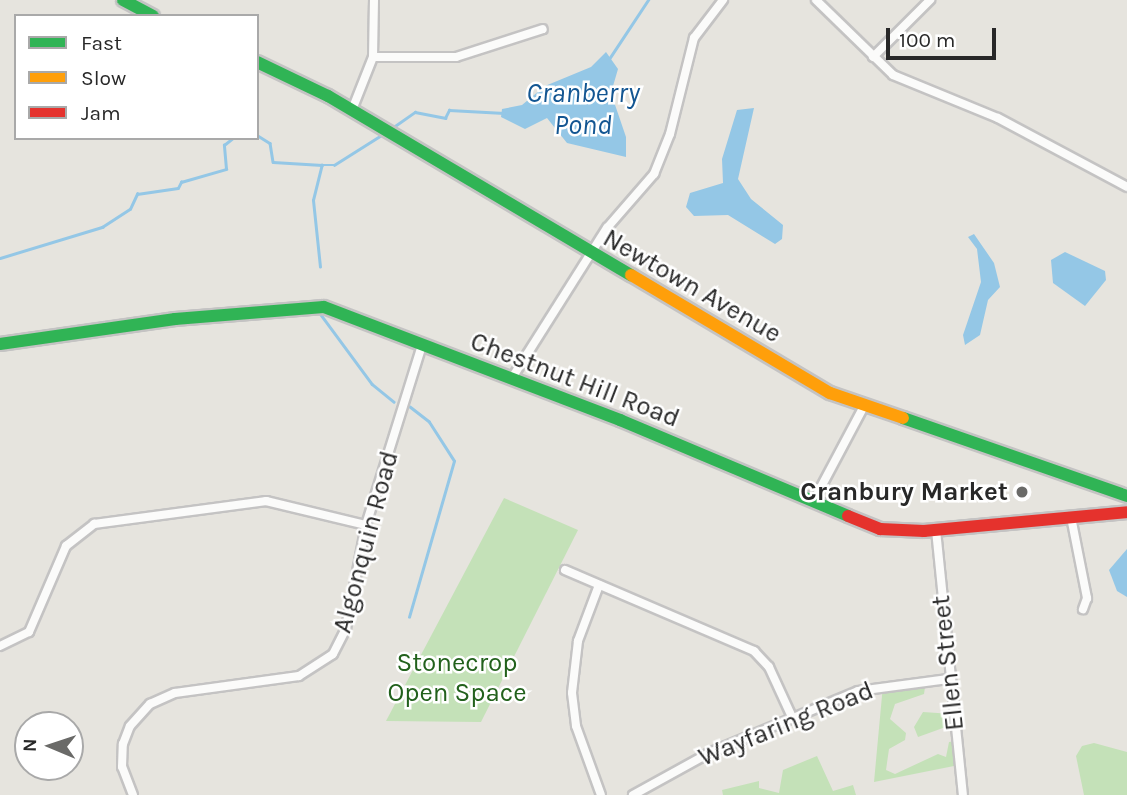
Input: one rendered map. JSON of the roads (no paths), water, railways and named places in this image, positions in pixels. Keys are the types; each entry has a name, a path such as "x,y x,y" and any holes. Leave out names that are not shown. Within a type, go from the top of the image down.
{"main road":[{"path":"123,0 149,14"},
{"name":"Newtown Avenue","path":"259,63 352,110 591,253 863,408 1127,496"},
{"name":"Chestnut Hill Road","path":"0,344 309,307 358,316 422,345 512,378 880,529 936,530 1127,512"}],"street":[{"path":"352,110 373,57 374,0"},
{"path":"512,378 591,253 660,163 694,38 723,0"},
{"path":"816,0 873,57 899,78 988,113 1127,187"},
{"path":"873,57 930,0"},
{"path":"373,57 456,57 543,29"},
{"name":"Algonquin Road","path":"133,795 122,767 123,744 130,726 150,704 175,693 299,676 333,654 346,628 366,525 422,345"},
{"path":"813,502 863,408"},
{"path":"0,646 29,632 66,546 94,524 266,501 366,525"},
{"path":"1071,517 1087,598 1083,609"},
{"name":"Ellen Street","path":"936,530 948,679 962,795"},
{"path":"565,570 754,651 769,667 792,717"},
{"path":"599,585 578,641 572,693 576,726 601,795"},
{"name":"Wayfaring Road","path":"633,795 709,753 858,691 948,679"}],"water":[{"name":"Cranberry Pond","path":"606,52 618,69 611,93 626,137 626,157 567,143 547,118 525,129 501,117 502,109 522,105 545,86 591,67"},
{"path":"754,108 738,179 751,199 783,225 782,239 775,244 728,215 694,216 686,207 690,193 723,183 722,159 737,110"},
{"path":"974,234 994,263 1000,287 988,300 980,335 965,345 963,335 981,282 977,249 968,237"},
{"path":"1065,252 1105,271 1106,280 1085,306 1053,283 1051,260"},
{"path":"1127,549 1127,597 1117,591 1109,570"}],"waterway":[{"path":"609,59 648,0"},
{"path":"392,128 415,112 445,118 449,110 504,113"},
{"path":"259,136 270,143 273,162 334,165 383,134"},
{"path":"0,258 102,227 130,209 137,194 178,188 181,182 226,169 224,145 230,140"},
{"path":"320,267 313,200 322,165"},
{"path":"319,312 372,384 394,402"},
{"path":"409,617 454,461 429,422 410,407"}],"place":[{"name":"Cranbury Market","path":"1022,492"}],"park label":[{"name":"Stonecrop Open Space","path":"457,678"}]}
